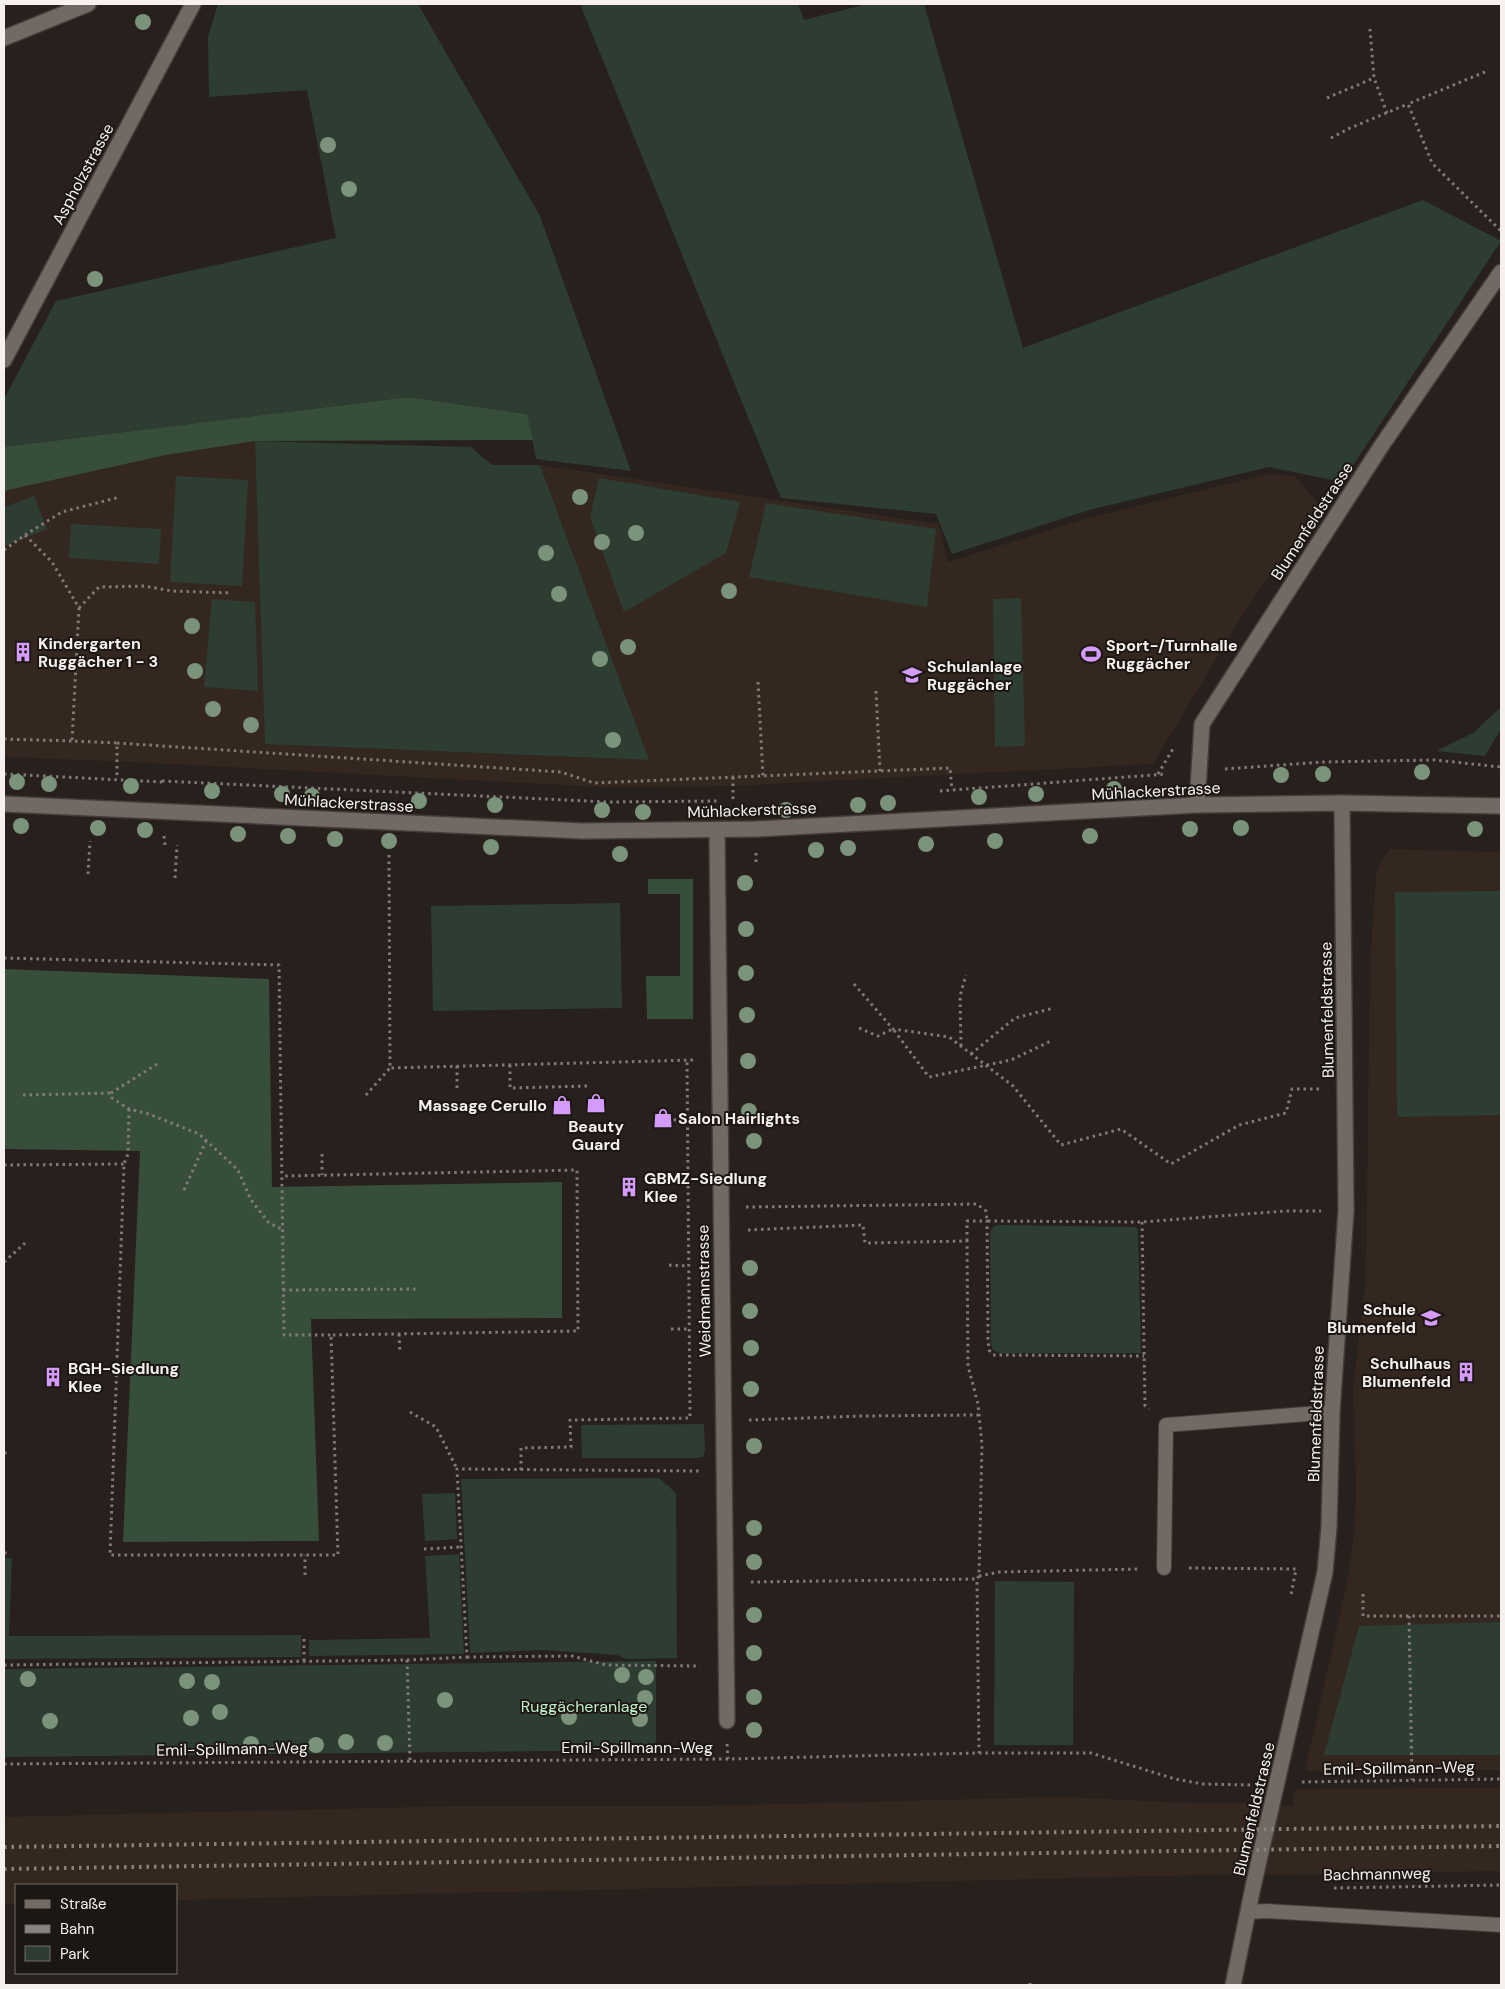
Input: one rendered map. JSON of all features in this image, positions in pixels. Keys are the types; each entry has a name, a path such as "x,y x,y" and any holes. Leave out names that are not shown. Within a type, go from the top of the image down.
{"street":[{"path":"4,38 88,4"},
{"name":"Aspholzstrasse","path":"4,360 193,4"},
{"name":"Blumenfeldstrasse","path":"1197,805 1202,724 1382,445 1501,272"},
{"name":"Blumenfeldstrasse","path":"1233,1985 1325,1572 1329,1527 1332,1412 1346,1211 1342,803"},
{"name":"Mühlackerstrasse","path":"4,804 582,831 717,830 1197,805 1342,803 1501,806"},
{"name":"Weidmannstrasse","path":"717,830 726,1721"}],"lane":[{"path":"1164,1568 1166,1425 1332,1412"},
{"path":"1248,1912 1421,1919 1501,1925"}],"path":[{"path":"1370,29 1374,78 1387,113"},
{"path":"1331,138 1350,128 1485,72"},
{"path":"1327,98 1374,78"},
{"path":"1408,104 1432,163 1501,231"},
{"path":"4,550 62,512 120,496"},
{"path":"25,535 52,562 79,608 72,741"},
{"path":"79,608 99,587 144,586 172,591 232,593"},
{"path":"758,682 763,776"},
{"path":"876,691 880,771"},
{"path":"4,739 117,743 561,772 594,783 950,768 952,790"},
{"path":"117,743 117,779"},
{"path":"1224,769 1323,762 1435,760 1501,767"},
{"path":"4,774 608,802 723,801"},
{"path":"938,791 1166,774"},
{"path":"732,777 733,801 740,801"},
{"path":"162,781 162,787"},
{"path":"164,835 165,845"},
{"path":"88,874 90,841"},
{"path":"175,878 177,846"},
{"path":"366,1095 390,1068 389,855"},
{"path":"4,958 279,965 284,1335 578,1331 577,1170 283,1176"},
{"path":"961,1046 960,996 966,975"},
{"path":"854,984 893,1029 929,1076 1010,1060 1053,1040"},
{"path":"971,1054 1015,1018 1054,1008"},
{"path":"859,1028 878,1036 893,1029 949,1038 1013,1086 1062,1145 1121,1129 1171,1164 1238,1125 1286,1113 1292,1088 1346,1090"},
{"path":"390,1068 720,1059"},
{"path":"521,1470 521,1448 571,1447 570,1420 690,1418 687,1060"},
{"path":"23,1095 111,1093 157,1064"},
{"path":"510,1065 510,1088 587,1086"},
{"path":"457,1066 457,1088"},
{"path":"111,1093 112,1098 129,1109 149,1114 199,1134 238,1170 251,1200 270,1222 282,1229"},
{"path":"129,1109 128,1154 124,1164 110,1555 338,1556 331,1335"},
{"path":"667,1120 693,1120"},
{"path":"184,1190 206,1141"},
{"path":"322,1154 322,1175"},
{"path":"4,1166 124,1164"},
{"path":"721,1207 977,1204 986,1210 988,1339 989,1350 993,1355 1144,1356"},
{"path":"979,1752 978,1578 982,1445 978,1404 968,1366 967,1221 1142,1222 1285,1211 1346,1211"},
{"path":"1142,1222 1145,1406 1166,1425"},
{"path":"721,1232 863,1225 865,1243 967,1242"},
{"path":"4,1262 25,1243"},
{"path":"669,1265 688,1266"},
{"path":"283,1290 417,1289"},
{"path":"671,1329 694,1325"},
{"path":"399,1334 400,1353"},
{"path":"410,1412 436,1427 457,1469 467,1657"},
{"path":"724,1421 861,1416 978,1415"},
{"path":"4,1453 9,1453"},
{"path":"457,1469 724,1471"},
{"path":"424,1549 461,1547"},
{"path":"305,1555 305,1575"},
{"path":"725,1582 978,1578 999,1572 1164,1568 1296,1569"},
{"path":"1363,1594 1363,1616 1501,1616"},
{"path":"1409,1616 1412,1780"},
{"path":"304,1635 304,1661"},
{"path":"4,1664 408,1660 467,1657 572,1656 606,1665 726,1666"},
{"path":"408,1660 410,1760"},
{"name":"Emil-Spillmann-Weg","path":"4,1764 728,1759 979,1752 1091,1753 1175,1779 1203,1784 1255,1785"},
{"name":"Emil-Spillmann-Weg","path":"1297,1782 1501,1779"},
{"name":"Bachmannweg","path":"1333,1888 1501,1885"}],"shaded area":[{"name":"Schulanlage Ruggächer","path":"255,441 266,744 648,760 540,465 939,524 948,562 1088,518 1269,474 1295,476 1320,505 1248,606 1153,764 733,786 599,787 134,762 4,757 4,493 8,490 166,455"},
{"name":"Schule Blumenfeld","path":"1390,849 1501,852 1501,1770 1305,1771 1344,1596 1355,1522 1356,1485 1353,1391 1366,1278 1370,963 1376,876 1381,862"},
{"path":"1501,1788 1501,1871 1263,1875 1264,1867 1241,1868 1240,1874 178,1900 178,1884 15,1884 15,1904 4,1904 4,1817 455,1806 704,1806 1060,1797 1193,1803 1246,1803 1246,1806 1293,1806 1295,1789"}],"green space":[{"path":"218,4 418,4 540,216 631,471 536,459 527,414 408,397 4,447 4,399 56,301 336,238 307,90 209,97 208,37"},
{"path":"580,4 798,4 804,20 867,4 924,4 1023,348 1423,200 1501,241 1342,482 1269,467 1089,510 952,554 936,514 781,498"},
{"path":"408,397 527,414 533,440 255,441 166,455 8,490 4,493 4,447"},
{"path":"255,441 471,447 492,465 540,465 649,760 265,744"},
{"path":"176,476 248,480 242,586 170,582"},
{"path":"599,478 740,502 726,553 624,612 590,517"},
{"path":"34,496 47,529 4,546 4,507"},
{"path":"766,503 936,529 927,607 749,577"},
{"path":"71,524 161,529 159,564 69,558"},
{"path":"1021,598 1025,746 995,747 993,599"},
{"path":"212,599 255,602 258,691 204,687"},
{"path":"1501,707 1501,729 1485,756 1436,751 1473,733"},
{"path":"648,879 693,879 693,1019 647,1019 646,976 680,976 680,894 648,894"},
{"path":"1501,891 1501,1115 1397,1117 1395,892"},
{"path":"620,903 622,1008 433,1011 431,906"},
{"path":"4,969 269,979 272,1187 562,1182 562,1318 311,1319 319,1541 123,1542 140,1151 4,1149"},
{"path":"994,1226 1135,1227 1138,1229 1141,1353 999,1353 993,1350 991,1344 990,1236"},
{"path":"704,1424 705,1451 703,1457 582,1458 581,1425"},
{"path":"659,1478 676,1493 677,1658 626,1659 617,1655 542,1650 470,1653 461,1479"},
{"path":"455,1493 457,1539 425,1541 422,1494"},
{"path":"459,1554 464,1654 309,1656 309,1640 430,1638 425,1556"},
{"path":"4,1558 12,1558 9,1636 301,1635 301,1657 4,1659"},
{"path":"995,1581 1074,1582 1073,1745 994,1745"},
{"path":"1501,1622 1501,1755 1324,1755 1359,1626"},
{"name":"Ruggächeranlage","path":"656,1661 656,1750 4,1757 4,1669"}],"railway":[{"path":"4,1847 1501,1826"},
{"path":"4,1869 1501,1846"}],"place":[{"name":"Kindergarten Ruggächer 1 - 3","path":"23,652"},
{"name":"Sport-/Turnhalle Ruggächer","path":"1091,654"},
{"name":"Schulanlage Ruggächer","path":"912,675"},
{"name":"Beauty Guard","path":"596,1103"},
{"name":"Massage Cerullo","path":"562,1105"},
{"name":"Salon Hairlights","path":"663,1118"},
{"name":"GBMZ-Siedlung Klee","path":"629,1187"},
{"name":"Schule Blumenfeld","path":"1431,1318"},
{"name":"Schulhaus Blumenfeld","path":"1466,1372"},
{"name":"BGH-Siedlung Klee","path":"53,1377"}]}
